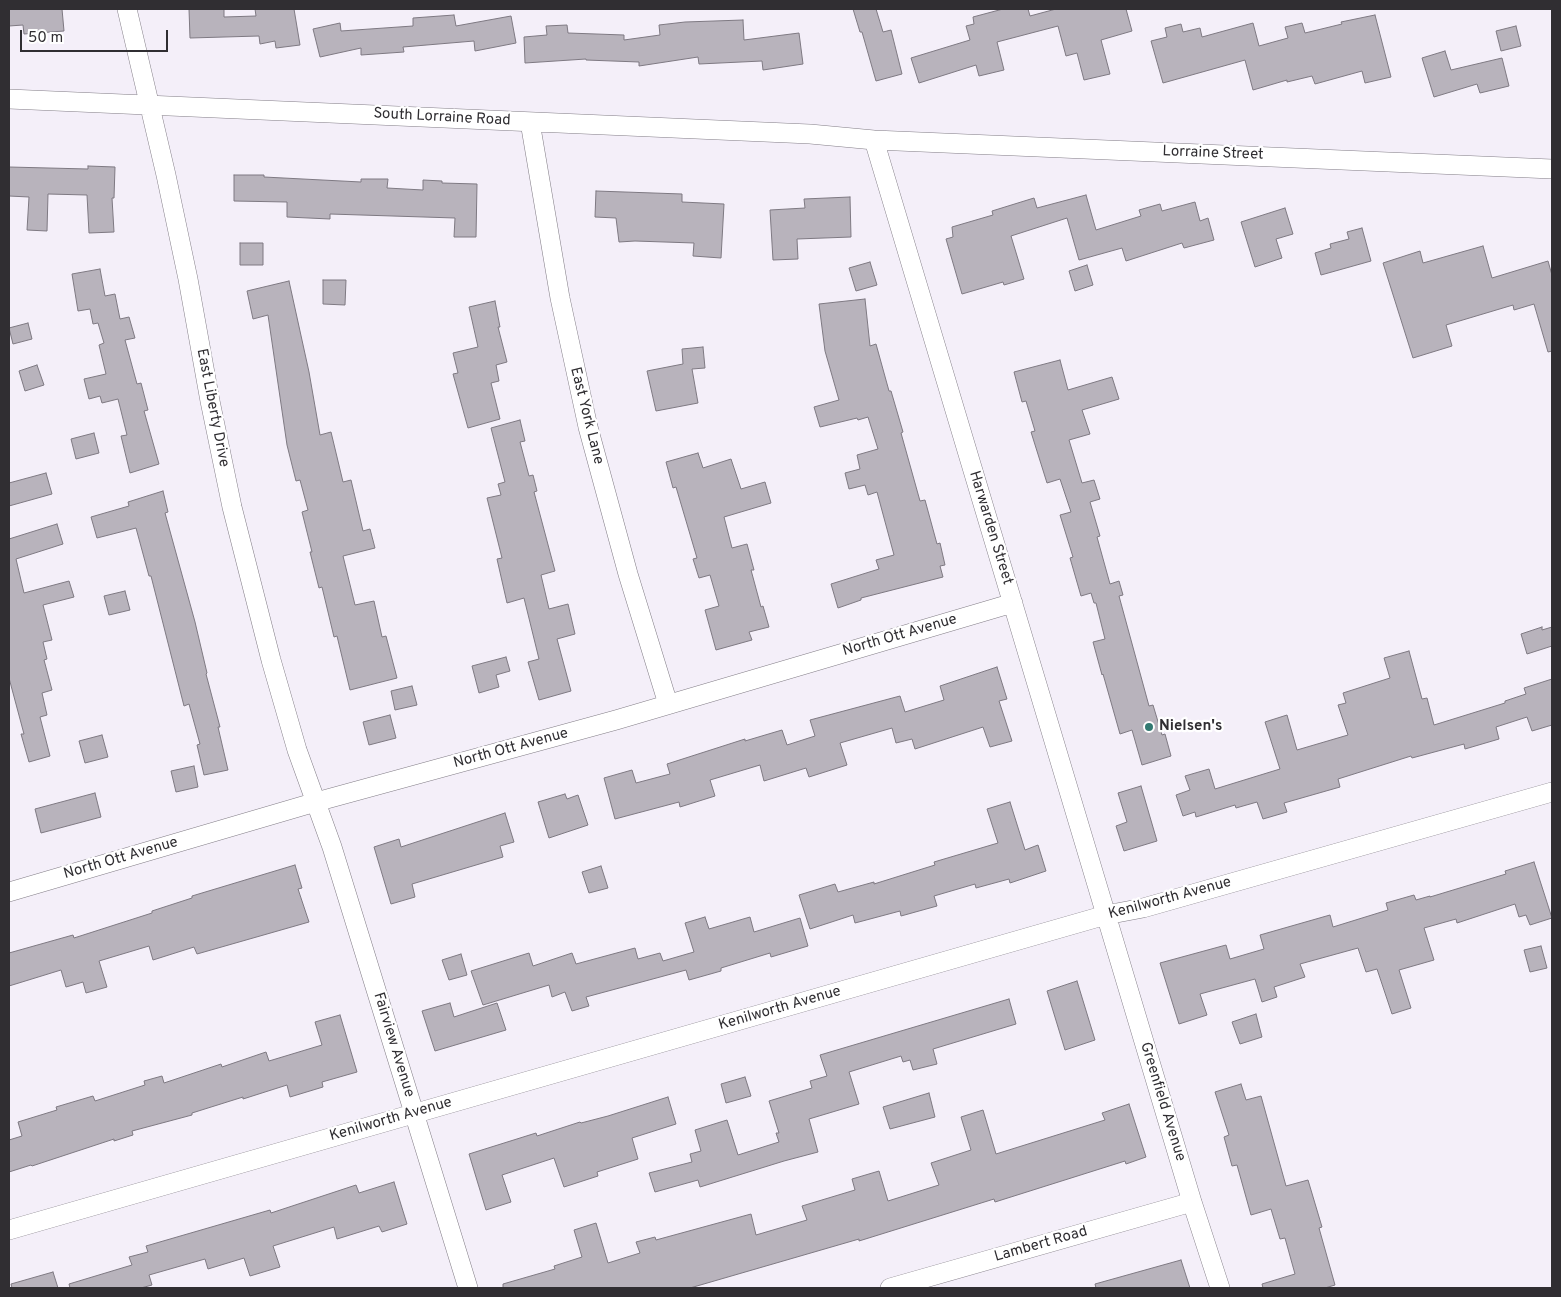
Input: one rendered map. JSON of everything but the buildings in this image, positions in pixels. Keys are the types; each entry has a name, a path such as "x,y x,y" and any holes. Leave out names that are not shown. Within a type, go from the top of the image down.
{"street":[{"name":"East Liberty Drive","path":"127,9 188,279 232,508 271,660 297,750 316,802"},
{"name":"South Lorraine Road","path":"9,99 810,134 874,140"},
{"name":"East York Lane","path":"530,122 560,298 588,427 628,574 668,704"},
{"name":"Lorraine Street","path":"874,140 1552,168"},
{"name":"Harwarden Street","path":"874,140 1106,915"},
{"name":"North Ott Avenue","path":"9,892 316,802 668,704 1013,603"},
{"name":"Kenilworth Avenue","path":"9,1230 1106,915 1152,906 1552,792"},
{"name":"Fairview Avenue","path":"316,802 335,857 468,1288"},
{"name":"Greenfield Avenue","path":"1106,915 1192,1202 1220,1288"},
{"name":"Lambert Road","path":"890,1288 1192,1202"}],"place":[{"name":"Nielsen's","path":"1149,727"}]}
